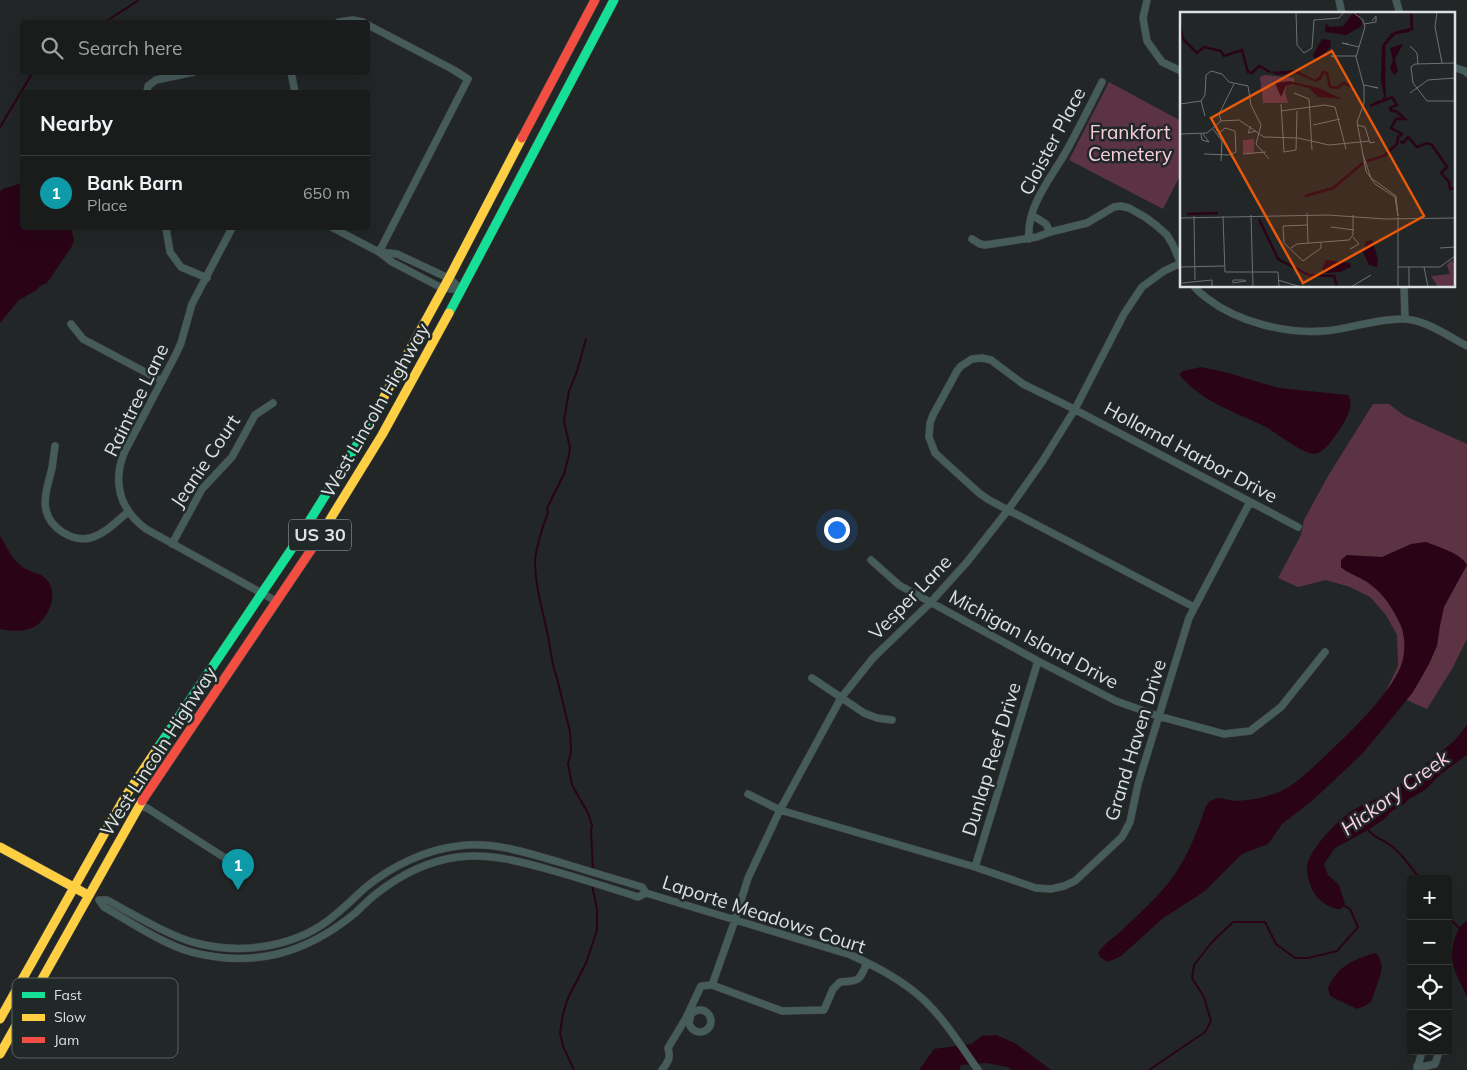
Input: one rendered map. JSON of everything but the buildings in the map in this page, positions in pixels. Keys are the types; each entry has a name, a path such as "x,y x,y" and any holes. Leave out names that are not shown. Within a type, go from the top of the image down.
{"main road":[{"name":"West Lincoln Highway","path":"23,978 125,797 305,528 368,427 444,288 595,0"},
{"name":"West Lincoln Highway","path":"42,978 139,806 314,545 382,435 462,290 614,0"},
{"path":"0,847 88,895"},
{"name":"West Lincoln Highway","path":"0,1019 12,997"},
{"name":"West Lincoln Highway","path":"0,1054 12,1032"}],"street":[{"path":"1146,0 1143,18 1147,41 1162,62 1180,71"},
{"path":"370,26 468,79 379,252"},
{"path":"1454,67 1466,70 1467,73"},
{"path":"147,90 148,86 156,80 180,75"},
{"path":"292,75 295,90"},
{"name":"Cloister Place","path":"1029,239 1028,225 1047,182 1068,149 1102,82"},
{"path":"972,239 985,245 1029,239 1087,223 1114,207 1120,206 1128,208 1157,226 1167,235 1180,261"},
{"name":"Cloister Place","path":"1032,215 1042,221 1050,232"},
{"path":"166,230 170,252 181,267 207,278"},
{"name":"Raintree Lane","path":"231,230 190,311 181,343 125,451 120,464 119,487 128,512 140,525 276,601"},
{"path":"337,230 379,252 392,262 444,288 462,290"},
{"path":"379,252 396,254 449,278 462,290"},
{"name":"Vesper Lane","path":"712,986 748,878 780,810 840,698 873,658 930,603 967,562 1008,510 1042,462 1124,314 1142,287 1164,271 1180,263"},
{"path":"1196,288 1232,314 1260,324 1284,329 1323,331 1405,319 1429,326 1467,346"},
{"path":"1404,288 1405,319"},
{"path":"71,324 83,338 162,381"},
{"name":"Hollarnd Harbor Drive","path":"1008,510 979,493 939,457 928,437 930,423 957,371 972,359 982,358 991,360 1023,384 1071,407 1298,528"},
{"name":"Jeanie Court","path":"172,544 202,489 232,457 255,415 273,404"},
{"path":"55,446 45,500 46,510 56,528 66,534 89,538 108,529 128,512"},
{"name":"Grand Haven Drive","path":"748,794 780,810 975,867 1036,888 1051,889 1064,886 1075,880 1122,837 1130,822 1138,784 1183,633 1194,607 1250,502"},
{"path":"1008,510 1194,607"},
{"name":"Michigan Island Drive","path":"871,560 900,585 930,603 1116,701 1150,714 1224,734 1250,731 1281,708 1325,652"},
{"name":"Dunlap Reef Drive","path":"975,867 1038,661"},
{"path":"812,678 864,713 877,718 892,720"},
{"path":"139,806 147,808 236,865"},
{"name":"Laporte Meadows Court","path":"88,895 99,900 107,900 168,932 195,943 244,949 270,945 314,930 391,870 408,861 438,850 459,846 486,845 524,851 642,887 646,893"},
{"name":"Laporte Meadows Court","path":"99,900 104,907 166,942 190,952 224,958 264,957 304,946 324,936 340,926 396,879 411,871 458,857 506,858 638,896 646,893 851,956 867,963 888,973 924,1000 951,1031 978,1070"},
{"path":"662,1070 669,1060 668,1048 688,1018 701,986 712,986 782,1011 824,1010 833,989 840,982 854,982 861,978 867,963"},
{"path":"1421,1055 1417,1068 1435,1064 1438,1055"}],"green space":[{"name":"Frankfort Cemetery","path":"1109,82 1180,120 1180,176 1163,209 1069,160"},
{"path":"1373,404 1389,404 1405,416 1467,444 1467,639 1452,669 1427,709 1386,691 1398,666 1397,635 1386,615 1370,597 1350,587 1326,580 1298,587 1278,578 1301,535 1304,520 1328,476"}],"water":[{"path":"20,184 20,230 72,230 74,240 47,283 19,300 0,323 0,191"},
{"path":"1201,367 1279,388 1348,395 1350,398 1350,409 1335,437 1327,446 1319,453 1310,453 1296,447 1264,426 1207,399 1179,374 1183,371"},
{"path":"0,536 17,562 24,568 46,579 52,590 52,602 47,614 39,624 29,629 12,631 0,629"},
{"path":"1426,542 1455,554 1467,565 1444,607 1437,646 1413,692 1362,754 1313,800 1282,824 1268,844 1242,854 1205,891 1162,919 1121,956 1108,962 1101,958 1098,953 1103,947 1159,894 1175,874 1187,853 1206,806 1210,802 1218,798 1237,801 1254,799 1287,788 1335,747 1381,698 1399,671 1403,659 1404,642 1401,626 1385,598 1367,582 1343,569 1341,567 1341,560 1347,555 1382,557 1411,544"},
{"path":"1467,725 1467,755 1442,773 1425,790 1392,811 1384,819 1335,848 1324,864 1328,875 1339,885 1345,904 1341,909 1337,909 1321,901 1312,889 1307,869 1312,854 1324,836 1353,810 1377,799 1409,778 1454,741"},
{"path":"1467,921 1467,997 1457,976 1452,959 1454,940 1459,928"},
{"path":"1375,953 1378,955 1382,966 1371,1002 1357,1009 1330,996 1328,988 1341,969 1359,958"},
{"path":"996,1035 1015,1043 1051,1070 1013,1070 987,1063 961,1065 959,1070 919,1070 934,1049 971,1044 982,1036"}],"waterway":[{"path":"108,20 139,0"},
{"path":"22,90 31,75"},
{"path":"0,127 20,94"},
{"path":"586,339 569,391 564,421 570,448 569,455 564,474 547,508 548,512 538,542 535,571 553,664 570,732 571,752 568,764 572,785 588,813 592,825 593,871"},
{"path":"1369,831 1390,844 1417,875"},
{"path":"574,1070 563,1046 560,1033 568,998 586,963 597,930 597,909 592,885"},
{"name":"Hickory Creek","path":"1149,1070 1205,1032 1211,1021 1204,997 1192,978 1194,965 1212,942 1233,922 1265,922 1276,944 1295,958 1308,958 1337,951 1358,927 1350,909 1343,905"},
{"path":"1452,920 1460,929"}],"traffic: fast":[{"path":"449,313 614,0"},
{"path":"157,749 295,544 368,427 384,397"}],"traffic: slow":[{"path":"384,397 522,138"},
{"path":"326,526 382,435 449,313"},
{"path":"23,978 125,797 157,749"},
{"path":"43,978 142,801"},
{"path":"0,847 88,895"},
{"path":"0,1019 12,998"},
{"path":"0,1054 12,1033"}],"traffic: jam":[{"path":"522,138 595,0"},
{"path":"142,801 326,526"}],"place":[{"name":"Bank Barn","path":"238,890"}]}
